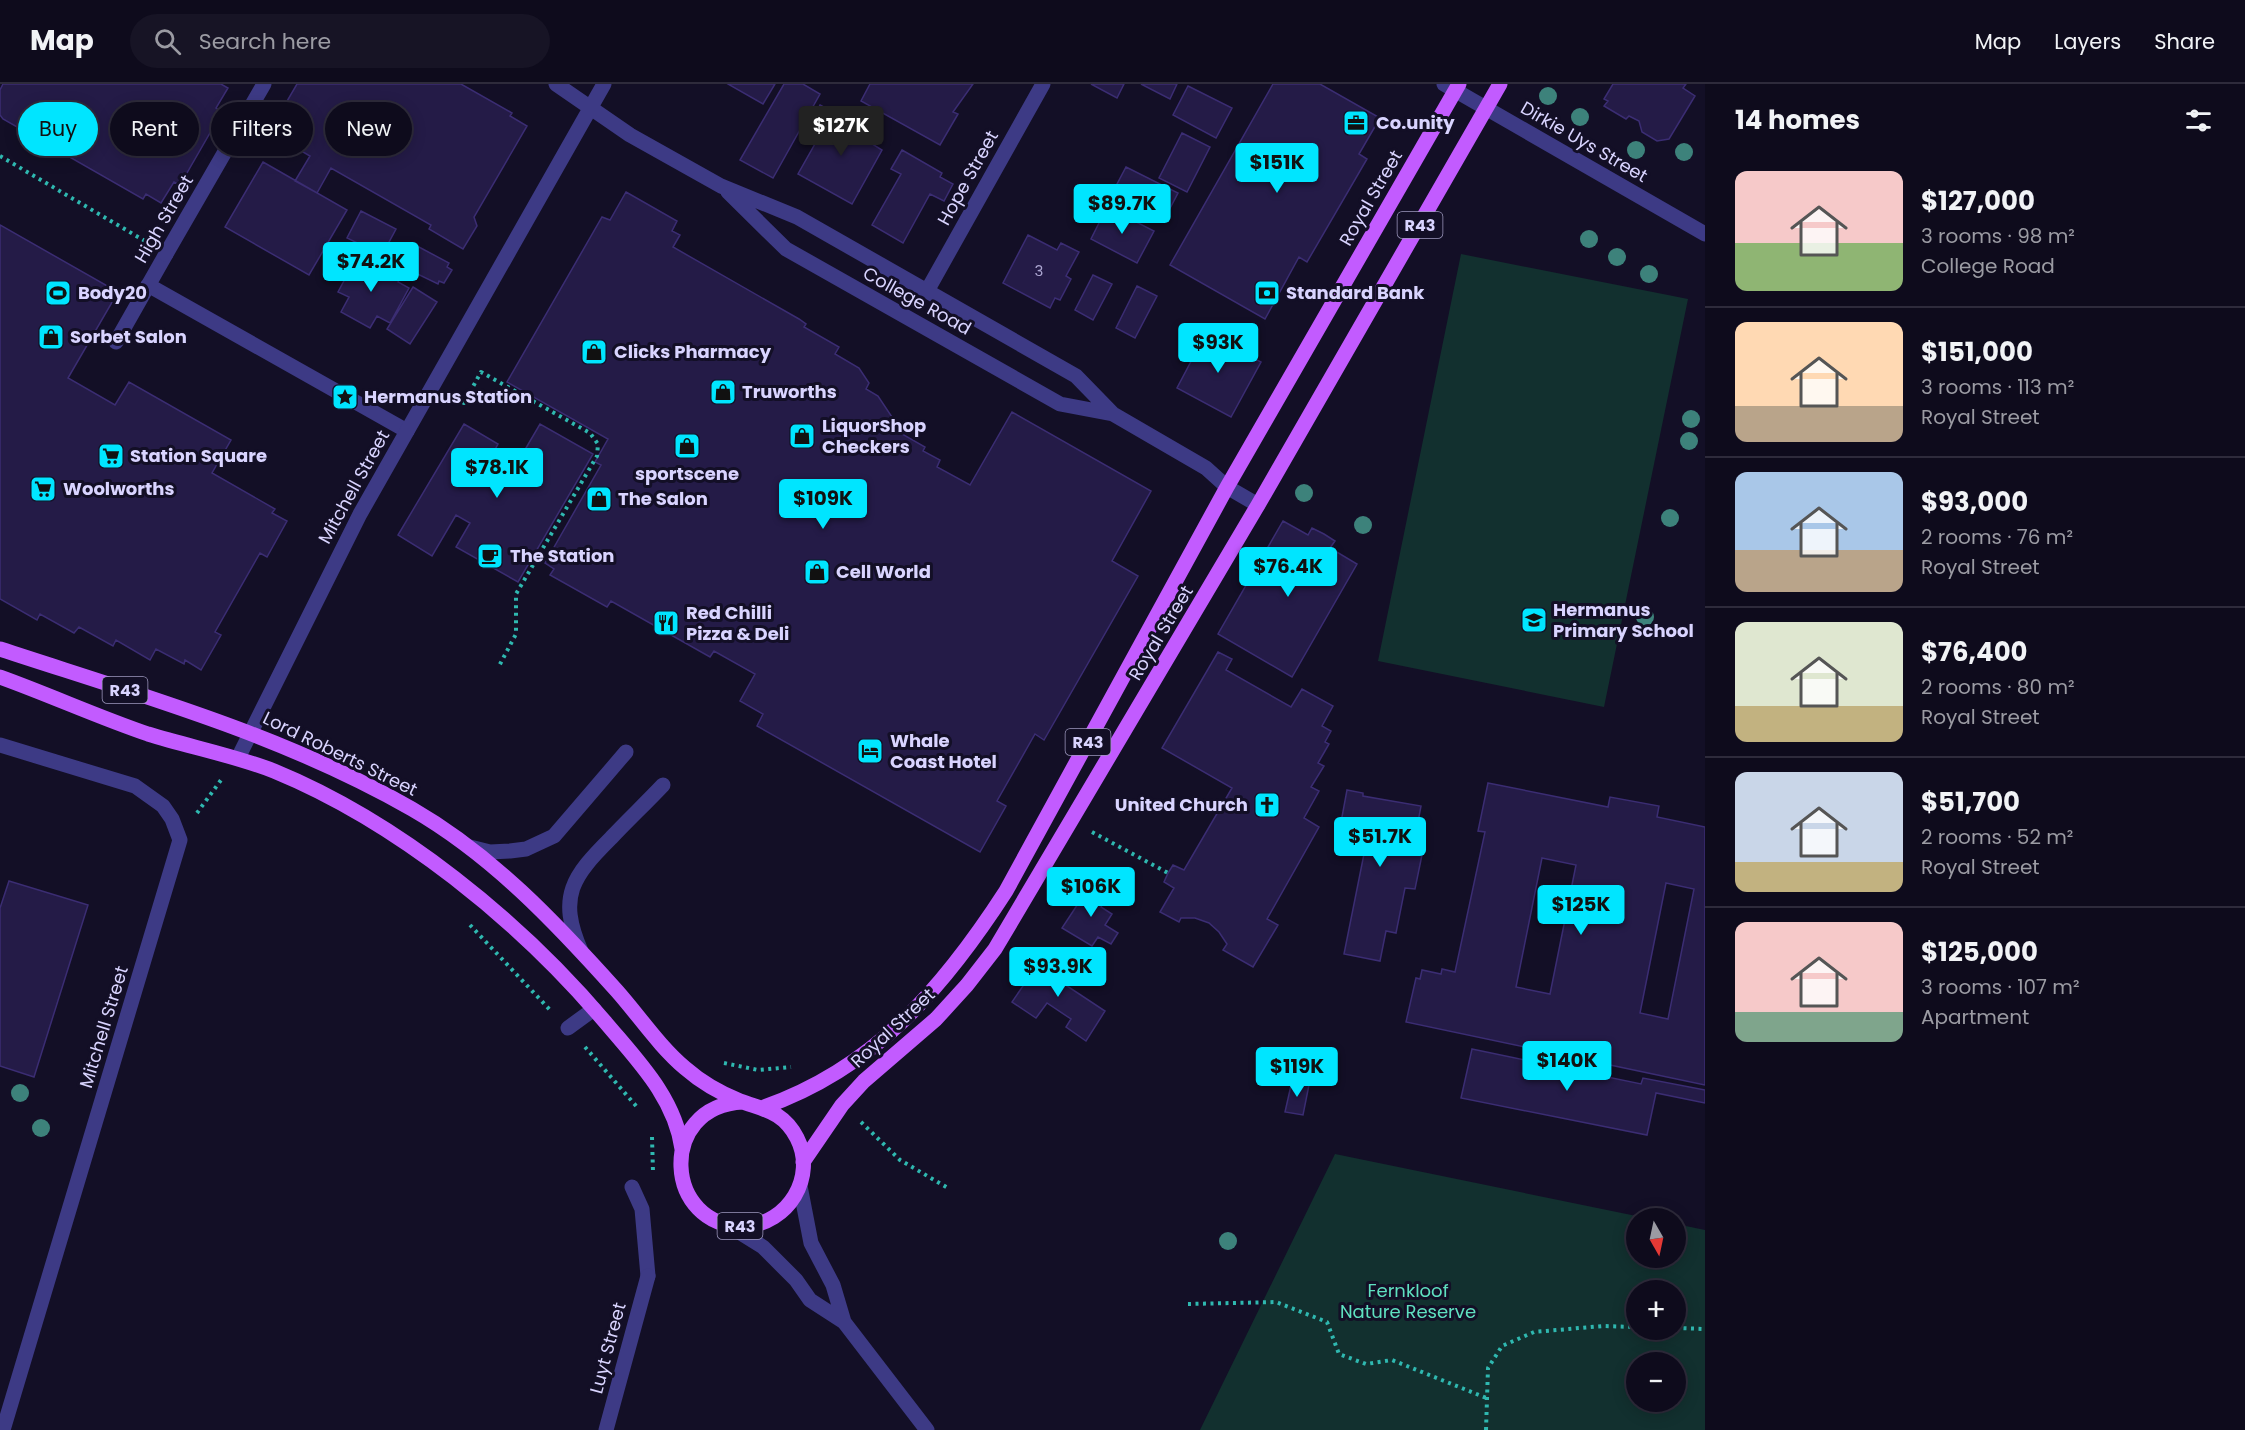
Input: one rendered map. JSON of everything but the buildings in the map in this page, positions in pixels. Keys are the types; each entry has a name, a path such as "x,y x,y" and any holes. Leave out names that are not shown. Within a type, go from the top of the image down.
{"main road":[{"name":"Royal Street","path":"803,1162 842,1105 864,1082 936,1018 967,985 995,949 1258,505 1500,84"},
{"name":"Royal Street","path":"764,1107 799,1095 825,1081 882,1041 916,1010 968,948 1006,891 1227,488 1453,86"},
{"name":"Lord Roberts Street","path":"0,649 250,732 370,786 414,810 470,848 533,903 581,951 672,1057 714,1089 743,1102 764,1107 789,1126 797,1138 803,1162 800,1186 787,1206 773,1218 756,1225 726,1224 698,1208 688,1194 682,1178 681,1149 676,1121 664,1095 594,1009 555,967 471,891 421,855 337,802 273,771 238,758 148,734 0,677"},
{"name":"Lord Roberts Street","path":"681,1149 692,1127 705,1114 723,1105 743,1102"}],"street":[{"name":"High Street","path":"116,342 264,84"},
{"name":"College Road","path":"556,84 630,135 722,186 797,217 1076,376 1113,414 1206,468 1227,488 1258,505"},
{"name":"Mitchell Street","path":"238,758 360,514 604,84"},
{"name":"Hope Street","path":"927,291 1043,84"},
{"name":"Dirkie Uys Street","path":"1453,86 1487,109 1705,234"},
{"name":"College Road","path":"722,186 786,249 1060,404 1113,414"},
{"path":"148,285 407,431"},
{"path":"0,745 135,786 163,806 179,835"},
{"path":"470,848 490,852 526,849 554,836 626,752"},
{"path":"581,951 572,932 569,912 571,892 582,867 663,785"},
{"name":"Mitchell Street","path":"3,1430 170,878 180,840 179,835"},
{"path":"568,1028 594,1009"},
{"name":"Lord Roberts Street","path":"800,1186 811,1243 833,1285 844,1322"},
{"name":"Luyt Street","path":"606,1430 648,1276 642,1209 632,1187"},
{"name":"Lord Roberts Street","path":"726,1224 763,1247 796,1280 810,1300 844,1322 927,1430"}],"path":[{"path":"0,156 166,254"},
{"path":"464,403 481,372 590,433 598,444 597,456 516,594 516,633 498,668"},
{"path":"179,835 238,758"},
{"path":"1072,821 1168,873"},
{"path":"471,891 470,926 568,1028 641,1111"},
{"path":"719,1061 738,1068 758,1070 795,1066"},
{"path":"856,1117 900,1160 948,1188"},
{"path":"652,1134 655,1181"},
{"path":"1188,1304 1276,1302 1327,1322 1339,1354 1366,1364 1392,1360 1489,1399"},
{"path":"1486,1430 1489,1399 1488,1368 1502,1346 1534,1332 1604,1326 1626,1327"},
{"path":"1686,1328 1705,1329"}],"green space":[{"path":"1461,254 1688,299 1604,707 1378,661"},
{"name":"Fernkloof Nature Reserve","path":"1335,1154 1626,1214 1626,1268 1686,1268 1686,1226 1705,1230 1705,1430 1200,1430"}],"place":[{"name":"Co.unity","path":"1356,123"},
{"name":"Body20","path":"58,293"},
{"name":"Standard Bank","path":"1267,293"},
{"name":"Sorbet Salon","path":"51,337"},
{"name":"Clicks Pharmacy","path":"594,352"},
{"name":"Truworths","path":"723,392"},
{"name":"Hermanus Station","path":"345,397"},
{"name":"LiquorShop Checkers","path":"802,436"},
{"name":"sportscene","path":"687,446"},
{"name":"Station Square","path":"111,456"},
{"name":"Woolworths","path":"43,489"},
{"name":"The Salon","path":"599,499"},
{"name":"The Station","path":"490,556"},
{"name":"Cell World","path":"817,572"},
{"name":"Hermanus Primary School","path":"1534,620"},
{"name":"Red Chilli Pizza & Deli","path":"666,623"},
{"name":"Whale Coast Hotel","path":"870,751"},
{"name":"United Church","path":"1267,805"}]}
